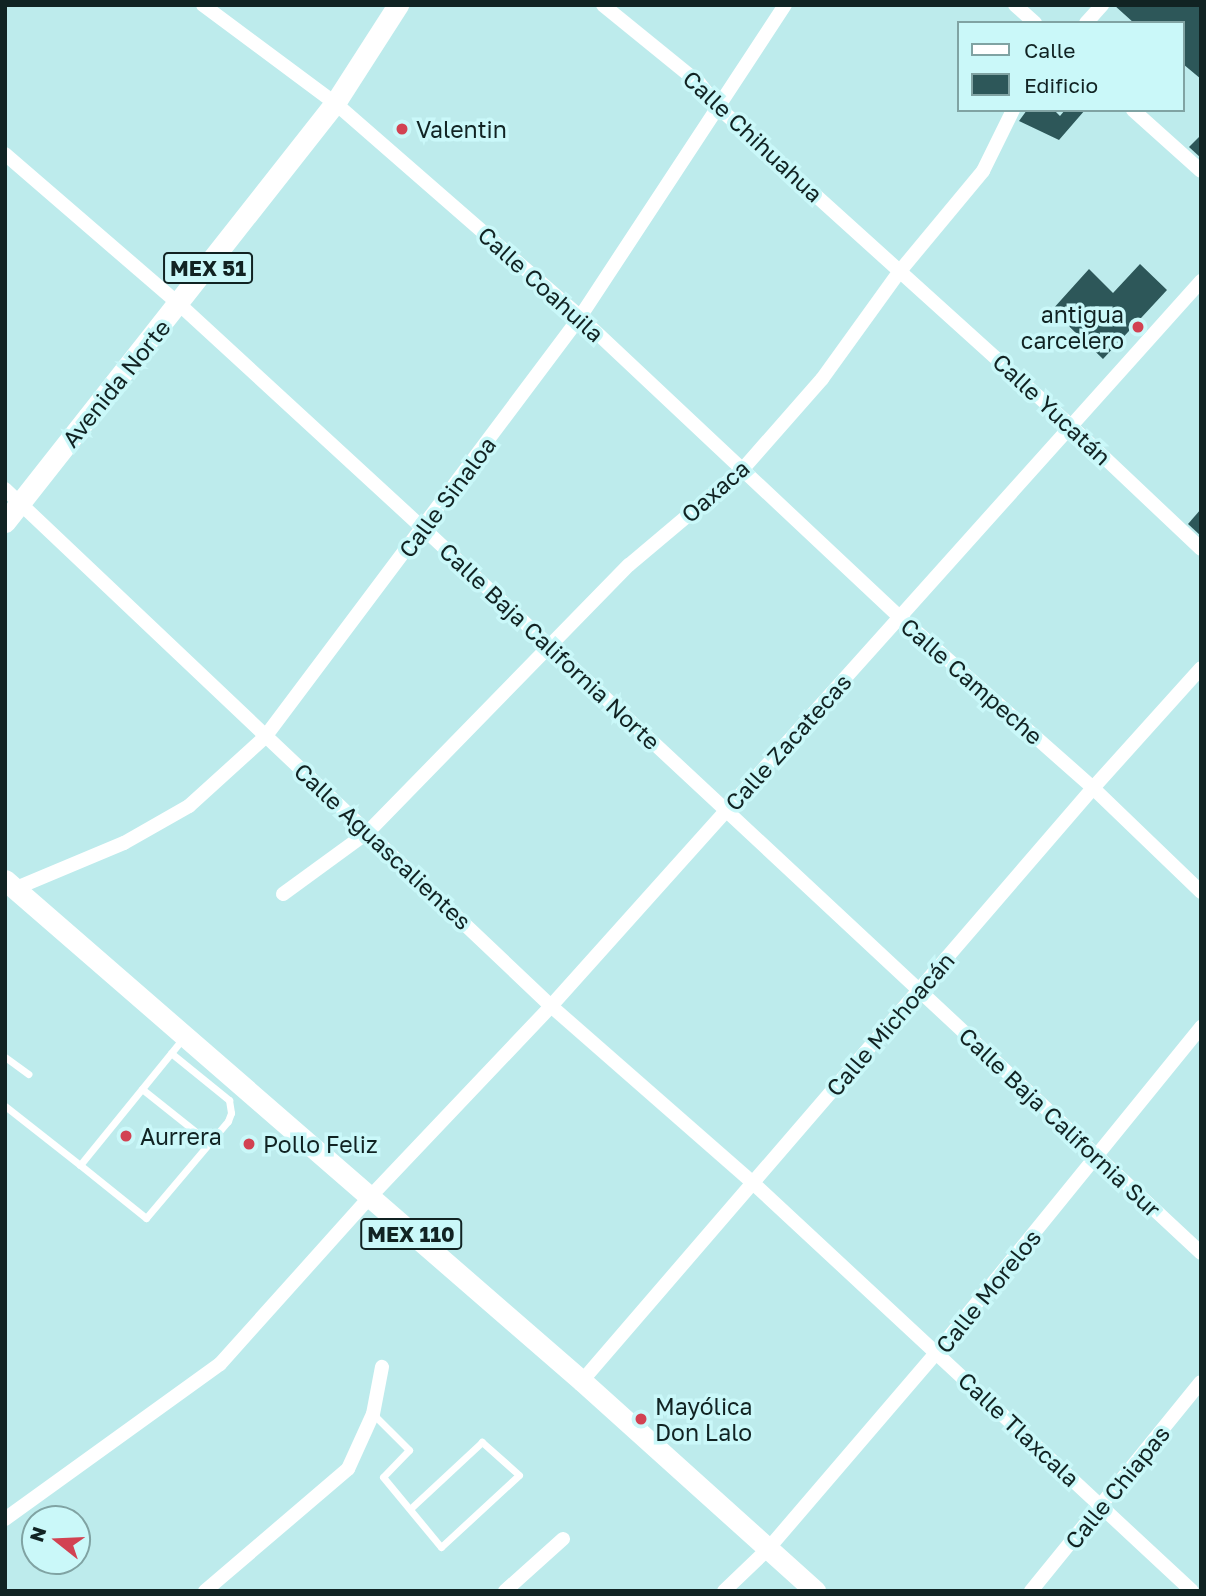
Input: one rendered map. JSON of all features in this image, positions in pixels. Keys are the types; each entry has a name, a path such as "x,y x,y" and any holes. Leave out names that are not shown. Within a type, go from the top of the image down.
{"main road":[{"name":"Avenida Norte","path":"5,522 13,496 179,304 335,103 398,5"},
{"name":"MEX 110","path":"10,884 178,1045 369,1198 582,1381 815,1591"}],"street":[{"name":"Calle Coahuila","path":"203,5 335,103 580,317 742,470"},
{"name":"Calle Chihuahua","path":"603,5 699,83 719,108 900,271"},
{"name":"Calle Sinaloa","path":"10,884 124,843 189,806 265,737 580,317 785,5"},
{"path":"1015,5 1033,21"},
{"path":"1088,21 1102,5"},
{"name":"Oaxaca","path":"283,894 368,832 629,565 742,470 822,379 900,271 983,171 1012,112"},
{"path":"1135,112 1201,171"},
{"name":"Calle Baja California Norte","path":"5,154 179,304 552,646 918,992"},
{"name":"Calle Yucatán","path":"900,271 1070,425 1201,550"},
{"name":"Calle Zacatecas","path":"5,1519 220,1364 369,1198 551,1006 1201,281"},
{"name":"Calle Campeche","path":"742,470 901,618 1093,788 1201,892"},
{"name":"Calle Aguascalientes","path":"13,496 551,1006 753,1183"},
{"name":"Calle Michoacán","path":"582,1381 1093,788 1201,668"},
{"name":"Calle Baja California Sur","path":"918,992 1201,1253"},
{"name":"Calle Morelos","path":"724,1591 768,1549 937,1352 1201,1027"},
{"name":"Calle Tlaxcala","path":"753,1183 1192,1591"},
{"path":"205,1591 348,1469 373,1414 382,1367"},
{"name":"Calle Chiapas","path":"1031,1591 1201,1382"},
{"path":"505,1591 563,1539"}],"lane":[{"path":"5,1107 146,1218 228,1121 229,1100 178,1045 80,1165"},
{"path":"5,1057 28,1074"},
{"path":"142,1089 210,1143"},
{"path":"373,1414 409,1450 383,1477 441,1547 519,1475 482,1442 410,1509"}],"building":[{"path":"1114,5 1201,5 1201,79 1185,66 1185,21 1132,21"},
{"path":"1026,112 1056,112 1060,116 1063,112 1083,112 1059,140 1019,121"},
{"path":"1201,135 1201,158 1189,147"},
{"path":"1140,264 1167,290 1103,359 1052,310 1089,269 1113,293"},
{"path":"1201,509 1201,536 1188,524"}],"place":[{"name":"Valentin","path":"402,129"},
{"name":"antigua carcelero","path":"1138,327"},
{"name":"Aurrera","path":"126,1136"},
{"name":"Pollo Feliz","path":"249,1144"},
{"name":"Mayólica Don Lalo","path":"641,1419"}]}
